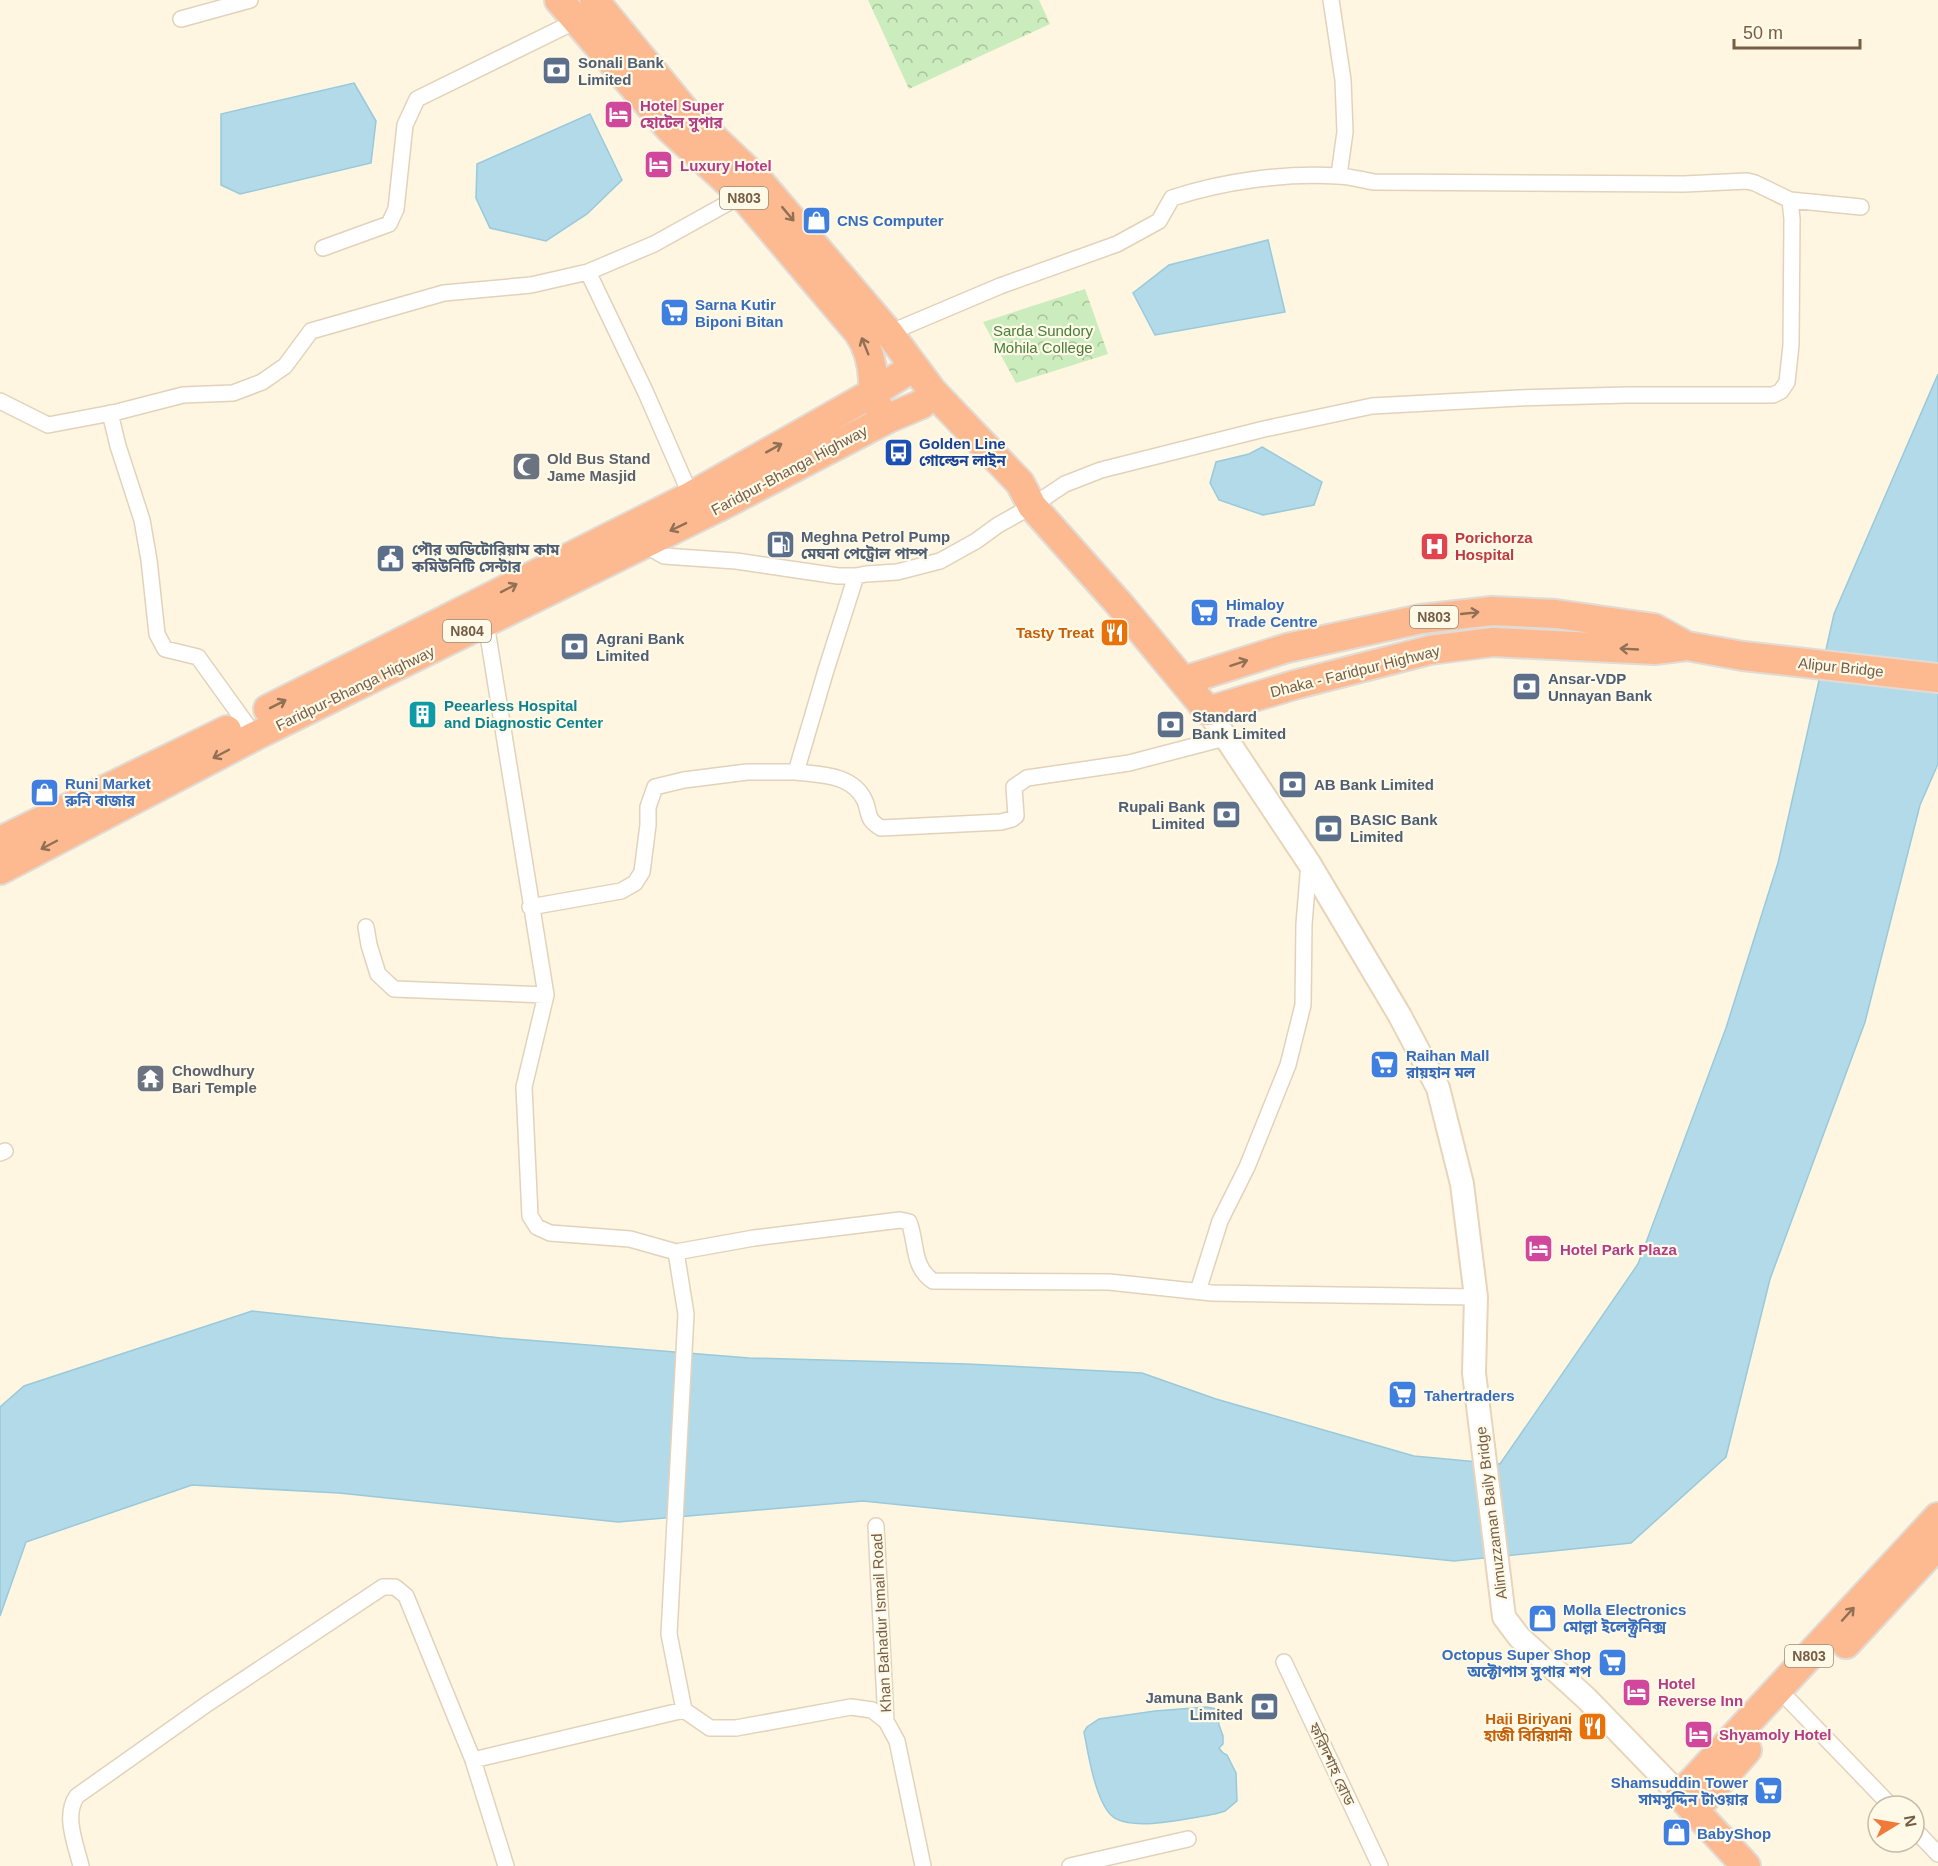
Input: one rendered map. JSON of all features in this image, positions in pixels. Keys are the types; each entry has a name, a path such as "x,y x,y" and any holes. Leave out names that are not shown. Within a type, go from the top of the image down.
{"highway":[{"name":"N803","path":"576,7 686,112 751,188 889,333 933,392 1020,483 1032,506 1121,606 1208,711"},
{"name":"N803","path":"751,188 862,337 873,379 871,394"},
{"name":"Faridpur-Bhanga Highway","path":"482,613 643,544 914,367"},
{"name":"Faridpur-Bhanga Highway","path":"6,852 249,729 389,672 482,613 691,496 746,478 922,404 933,392"},
{"path":"871,394 882,412 889,418"},
{"name":"N803","path":"889,418 943,423 1010,496 1032,506"},
{"name":"Dhaka - Faridpur Highway","path":"1183,681 1287,648 1421,619 1492,611 1556,614 1654,628 1687,646"},
{"name":"Dhaka - Faridpur Highway","path":"1208,711 1294,685 1430,650 1493,642 1654,650 1687,646 1743,656"},
{"name":"Alipur Bridge","path":"1743,656 1938,678"},
{"name":"N803","path":"1687,1803 1938,1517"},
{"name":"N803","path":"1687,1803 1891,1598 1938,1544"},
{"path":"1687,1803 1746,1866"}],"main road":[{"name":"Alimuzzaman Baily Bridge","path":"1208,711 1309,863 1400,1016 1438,1088 1462,1184 1477,1311 1474,1373 1504,1617 1519,1637 1587,1699 1687,1803"}],"street":[{"path":"181,19 250,0"},
{"path":"1331,0 1343,80 1345,132 1339,176"},
{"path":"322,248 389,224 396,209 405,125 417,99 576,7"},
{"path":"889,333 1000,286 1117,244 1159,221 1172,198 1227,184 1292,176 1339,176 1374,182 1684,184 1747,181 1790,201 1861,207"},
{"path":"0,400 48,425 183,395 232,393 262,382 285,366 311,331 444,293 531,285 588,272 654,244 751,188"},
{"path":"643,544 664,556 736,561 838,576 897,572 940,561 1065,484 1101,470 1264,429 1372,406 1627,395 1773,395 1780,391 1787,382 1791,345 1792,219 1790,201"},
{"path":"588,272 646,393 691,496"},
{"path":"110,413 142,520 157,634 165,649 198,657 249,729"},
{"path":"796,772 856,576"},
{"path":"482,613 546,995 524,1087 530,1216 537,1227 550,1233 630,1239 676,1252 754,1238 900,1220 909,1222 918,1264 924,1275 933,1281 1108,1282 1198,1291 1476,1297"},
{"path":"530,907 621,891 635,883 642,872 648,807 655,787 684,780 747,772 796,772 848,781 857,787 865,801 872,823 881,828 1001,822 1016,816 1014,787 1027,778 1129,763 1225,738"},
{"path":"1198,1291 1220,1221 1247,1167 1288,1065 1303,1005 1304,924 1309,863"},
{"path":"366,927 378,974 394,989 546,995"},
{"path":"676,1252 687,1314 669,1634 684,1710 710,1728 736,1728 851,1707 872,1710 886,1721 897,1741 923,1866"},
{"name":"Khan Bahadur Ismail Road","path":"876,1526 886,1721"},
{"path":"81,1866 71,1824 72,1802 77,1796 207,1704 383,1587 395,1587 406,1596 473,1760 506,1866"},
{"name":"ফরিদশাহ রোড","path":"1284,1662 1380,1866"},
{"path":"1790,1701 1880,1794"},
{"path":"473,1760 684,1710"},
{"path":"1070,1866 1188,1839"},
{"path":"1926,1842 1938,1854"}],"green space":[{"path":"868,0 1039,0 1050,24 909,89"},
{"name":"Sarda Sundory Mohila College","path":"1085,289 1108,354 1016,383 983,322"}],"water":[{"path":"354,83 376,121 371,163 240,194 221,185 221,114"},
{"path":"590,114 622,180 587,214 546,241 490,228 476,198 477,164"},
{"path":"1268,240 1285,312 1155,335 1133,293 1169,265"},
{"path":"1938,374 1938,764 1920,805 1865,1022 1770,1279 1726,1457 1631,1543 1454,1561 863,1501 618,1522 339,1493 192,1485 26,1542 0,1616 0,1407 24,1386 252,1311 501,1338 749,1358 967,1364 1142,1373 1216,1399 1414,1456 1500,1464 1638,1264 1726,1028 1778,863 1834,614"},
{"path":"1262,447 1322,482 1314,505 1263,515 1219,500 1210,483 1216,462 1249,454"},
{"path":"1206,1707 1217,1709 1223,1736 1223,1744 1219,1748 1227,1755 1236,1773 1237,1801 1225,1811 1215,1814 1161,1823 1131,1823 1111,1815 1105,1808 1093,1775 1084,1732 1087,1727 1099,1719"}],"place":[{"name":"Sonali Bank Limited","path":"557,71"},
{"name":"Hotel Super হোটেল সুপার","path":"619,114"},
{"name":"Luxury Hotel","path":"659,165"},
{"name":"CNS Computer","path":"816,220"},
{"name":"Sarna Kutir Biponi Bitan","path":"674,313"},
{"name":"Golden Line গোল্ডেন লাইন","path":"898,452"},
{"name":"Old Bus Stand Jame Masjid","path":"526,467"},
{"name":"Meghna Petrol Pump মেঘনা পেট্রোল পাম্প","path":"780,545"},
{"name":"Porichorza Hospital","path":"1434,546"},
{"name":"পৌর অডিটোরিয়াম কাম কমিউনিটি সেন্টার","path":"391,558"},
{"name":"Himaloy Trade Centre","path":"1205,613"},
{"name":"Tasty Treat","path":"1115,632"},
{"name":"Agrani Bank Limited","path":"575,647"},
{"name":"Ansar-VDP Unnayan Bank","path":"1527,687"},
{"name":"Peearless Hospital and Diagnostic Center","path":"423,714"},
{"name":"Standard Bank Limited","path":"1171,725"},
{"name":"AB Bank Limited","path":"1293,784"},
{"name":"Runi Market রুনি বাজার","path":"44,792"},
{"name":"Rupali Bank Limited","path":"1226,815"},
{"name":"BASIC Bank Limited","path":"1329,828"},
{"name":"Raihan Mall রায়হান মল","path":"1385,1064"},
{"name":"Chowdhury Bari Temple","path":"151,1079"},
{"name":"Hotel Park Plaza","path":"1539,1249"},
{"name":"Tahertraders","path":"1403,1395"},
{"name":"Molla Electronics মোল্লা ইলেক্ট্রনিক্স","path":"1542,1618"},
{"name":"Octopus Super Shop অক্টোপাস সুপার শপ","path":"1612,1663"},
{"name":"Hotel Reverse Inn","path":"1637,1692"},
{"name":"Jamuna Bank Limited","path":"1264,1706"},
{"name":"Haji Biriyani হাজী বিরিয়ানী","path":"1593,1727"},
{"name":"Shyamoly Hotel","path":"1698,1734"},
{"name":"Shamsuddin Tower সামসুদ্দিন টাওয়ার","path":"1769,1791"},
{"name":"BabyShop","path":"1676,1833"}]}
